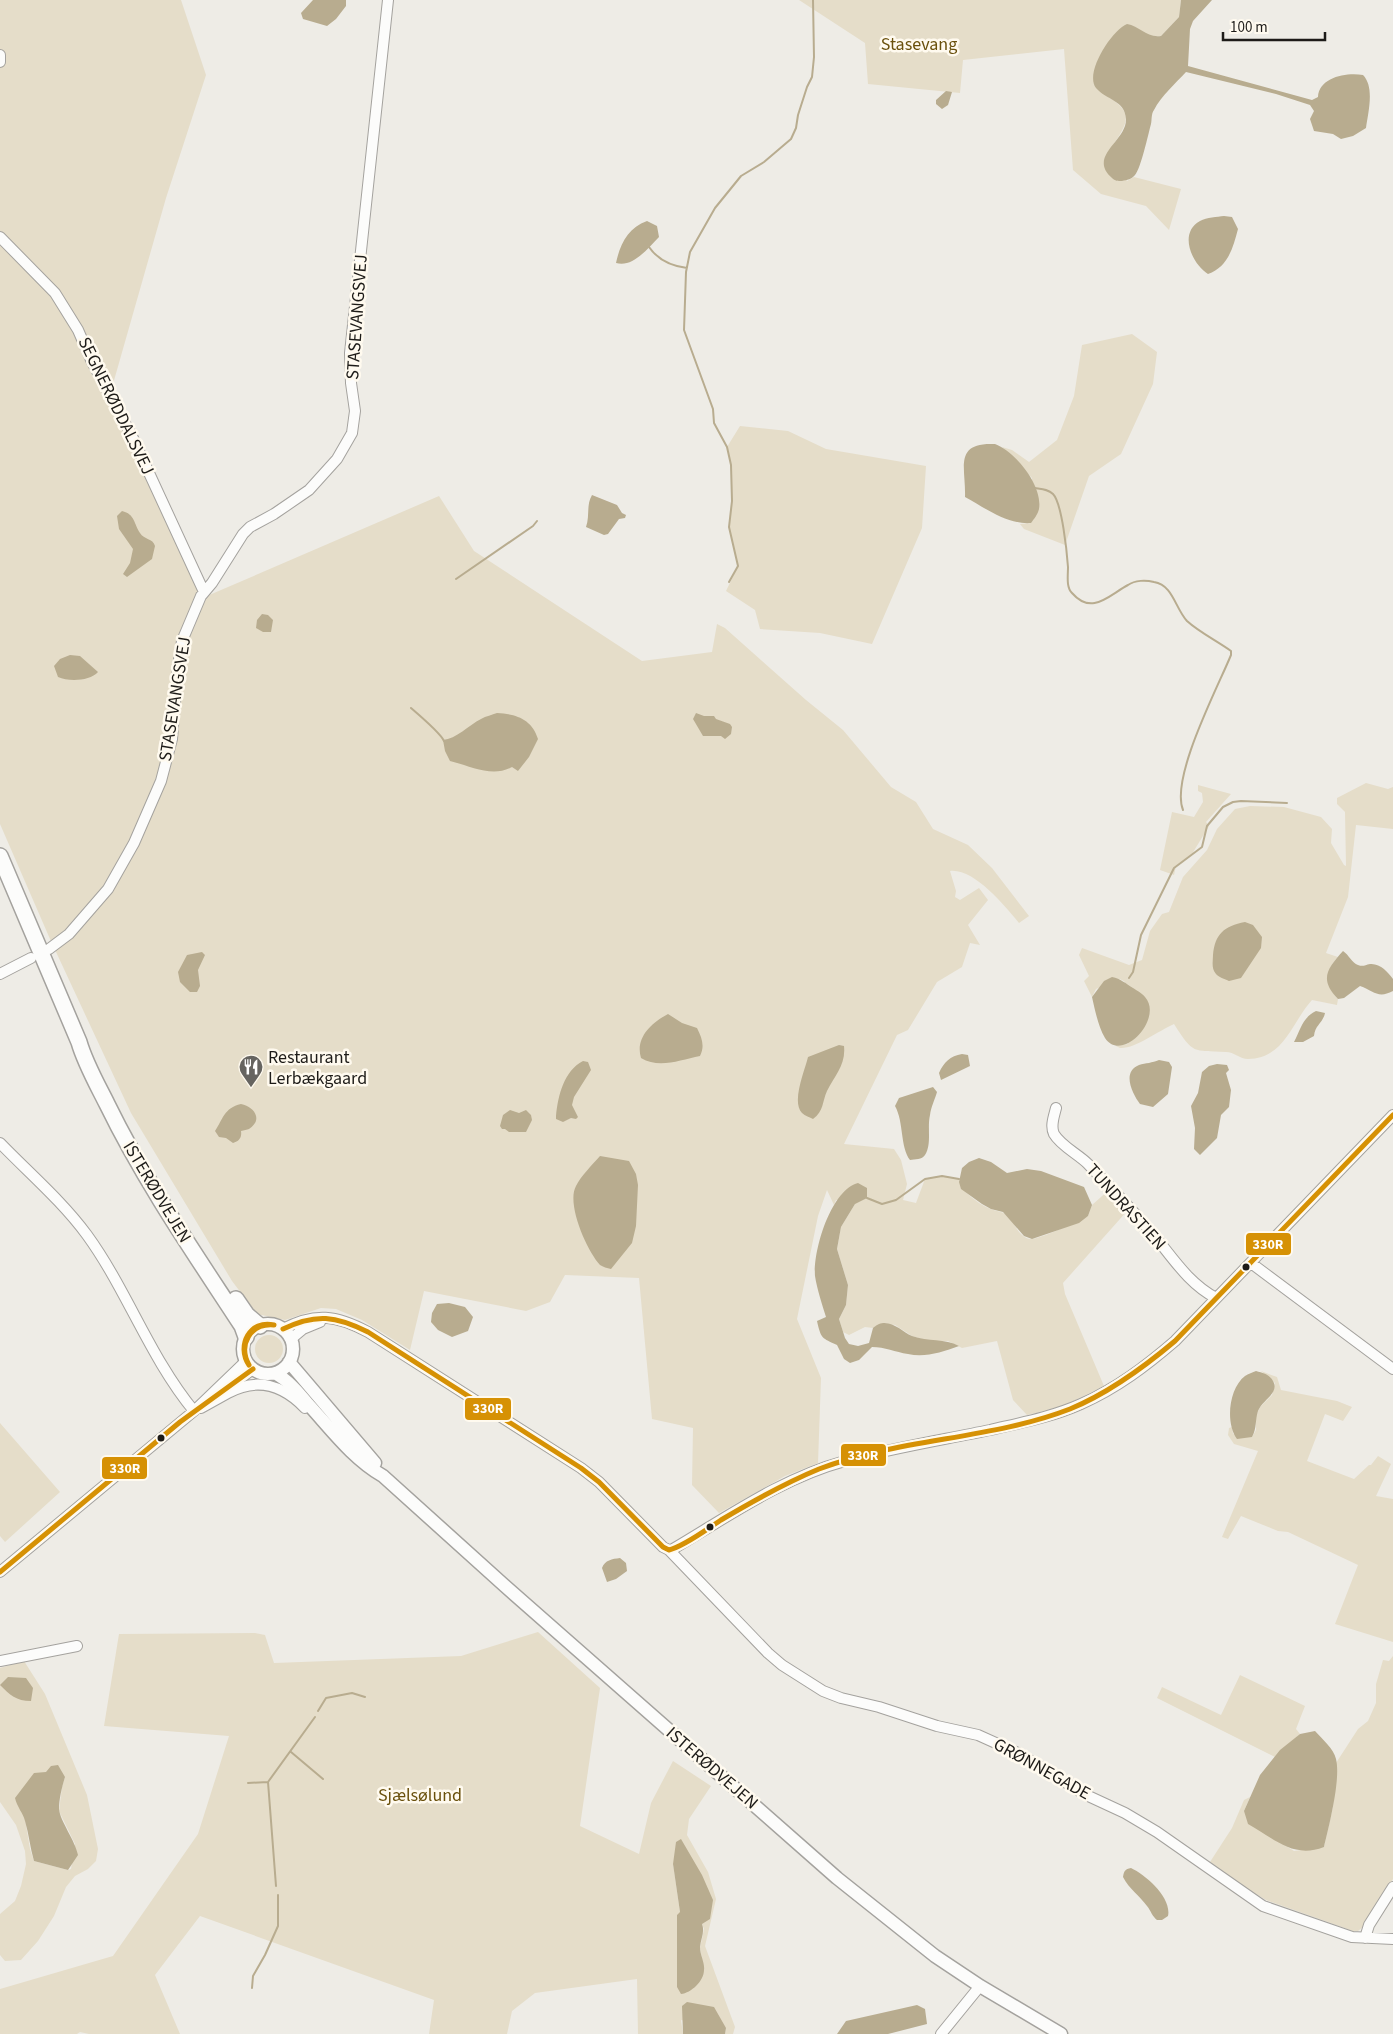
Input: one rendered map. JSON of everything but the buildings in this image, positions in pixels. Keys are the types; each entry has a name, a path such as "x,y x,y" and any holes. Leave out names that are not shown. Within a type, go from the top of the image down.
{"highway":[{"name":"ISTERØDVEJEN","path":"0,856 83,1054 112,1115 142,1169 242,1326 246,1337"},
{"name":"ISTERØDVEJEN","path":"79,1042 87,1053 116,1110 155,1176 247,1316 260,1326"}],"main road":[{"path":"270,1324 287,1334 293,1352 284,1368 275,1373 267,1374 250,1365 243,1351 246,1337 254,1329 270,1324"},
{"name":"ISTERØDVEJEN","path":"289,1362 377,1465 383,1476"},
{"name":"ISTERØDVEJEN","path":"275,1373 290,1384 347,1446 371,1469 383,1476 504,1586 837,1878 936,1956 980,1986 1062,2034"}],"street":[{"name":"STASEVANGSVEJ","path":"49,949 69,934 108,889 134,842 161,781 172,739 182,641 189,621 204,592 212,583 243,534 250,527 274,514 309,490 337,459 352,433 355,412 350,382 350,353 388,0"},
{"path":"0,55 0,62"},
{"name":"SEGNERØDDALSVEJ","path":"0,237 55,293 78,330 92,362 132,436 204,592"},
{"path":"0,974 31,958"},
{"name":"TUNDRASTIEN","path":"1056,1108 1052,1126 1059,1140 1084,1160 1122,1199 1200,1290 1216,1298"},
{"path":"669,1550 680,1546 775,1488 818,1470 844,1461 1019,1423 1080,1405 1107,1391 1150,1363 1175,1341 1393,1115"},
{"path":"0,1143 64,1208 87,1235 169,1377 197,1409"},
{"path":"1251,1263 1393,1369"},
{"name":"GRØNNEGADE","path":"287,1334 326,1321 343,1321 368,1332 581,1468 599,1482 663,1547 669,1550 768,1653 782,1665 822,1691 937,1726 978,1735 999,1744 1157,1832 1263,1906 1352,1937 1393,1939"},
{"path":"0,1572 250,1365"},
{"path":"197,1409 229,1392 245,1386 256,1385 276,1388 284,1390 299,1402 337,1442 347,1446"},
{"path":"0,1661 77,1646"},
{"path":"1365,1938 1369,1925 1393,1887"},
{"path":"941,2034 980,1986"}],"green space":[{"path":"0,0 181,0 206,75 166,198 111,391 207,596 439,496 474,551 642,661 712,652 717,624 725,628 806,700 843,730 891,787 916,802 933,829 968,845 992,868 1029,916 1019,923 997,898 979,882 969,875 950,871 956,891 955,897 960,900 979,888 988,900 968,925 980,945 970,943 962,967 937,982 908,1030 897,1035 844,1144 894,1149 901,1160 907,1184 903,1200 916,1203 925,1179 942,1176 959,1179 963,1188 971,1197 987,1207 1007,1215 1020,1233 1030,1239 1035,1239 1068,1226 1088,1216 1092,1205 1110,1189 1128,1210 1063,1283 1065,1294 1104,1386 1063,1406 1027,1415 1013,1400 997,1341 962,1348 948,1341 928,1341 912,1336 895,1325 883,1323 873,1328 865,1327 849,1335 843,1332 839,1319 846,1305 848,1285 837,1249 841,1227 855,1204 836,1200 834,1205 827,1190 818,1216 797,1319 821,1378 818,1463 785,1476 719,1513 692,1485 693,1428 652,1419 639,1278 565,1275 550,1302 526,1311 424,1291 410,1350 362,1320 336,1309 321,1308 285,1320 257,1314 232,1281 131,1113 50,939 0,824"},
{"name":"Stasevang","path":"799,0 1181,0 1179,17 1161,36 1149,36 1131,25 1104,94 1120,105 1126,116 1123,128 1113,145 1127,181 1134,177 1181,189 1169,230 1146,206 1101,194 1073,170 1064,49 963,60 960,93 868,84 865,43"},
{"path":"1132,334 1157,352 1153,384 1121,454 1089,476 1065,545 1024,529 1020,524 1031,523 1032,478 1002,447 1012,450 1029,462 1057,440 1074,396 1082,345"},
{"path":"740,426 788,431 826,449 926,466 922,528 872,644 820,633 760,629 755,610 726,591 738,566 729,527 732,501 731,465 727,447"},
{"path":"1366,783 1388,789 1393,787 1393,829 1356,825 1348,897 1326,953 1338,957 1331,967 1328,978 1331,988 1338,999 1337,1005 1312,1000 1279,1046 1270,1053 1260,1057 1245,1059 1229,1052 1195,1049 1190,1046 1174,1024 1133,1046 1120,1048 1116,1046 1128,1044 1125,982 1120,979 1096,989 1092,997 1084,981 1089,976 1079,955 1082,948 1129,965 1142,960 1150,931 1162,914 1169,912 1183,877 1207,850 1217,829 1235,809 1250,806 1284,807 1321,817 1332,829 1331,843 1346,866 1345,812 1337,804 1337,798"},
{"path":"1198,785 1231,794 1206,822 1209,826 1192,854 1176,866 1174,875 1160,870 1172,812 1194,817 1203,802 1202,793 1198,791"},
{"path":"269,1335 279,1339 283,1349 279,1359 269,1363 259,1359 255,1349 259,1339"},
{"path":"1261,1371 1277,1377 1281,1390 1337,1401 1352,1407 1343,1421 1325,1414 1307,1461 1354,1479 1371,1465 1378,1456 1391,1464 1376,1496 1393,1499 1393,1642 1335,1624 1358,1565 1288,1532 1278,1531 1241,1516 1228,1539 1222,1537 1258,1451 1234,1444 1228,1435 1229,1428 1232,1427 1233,1434 1252,1437 1256,1430 1256,1416 1260,1407 1272,1395 1275,1383"},
{"path":"0,1423 60,1492 5,1542 0,1536"},
{"name":"Sjælsølund","path":"538,1632 600,1688 580,1826 639,1854 651,1803 673,1761 711,1786 689,1819 687,1835 708,1872 716,1899 705,1946 735,2027 733,2034 725,2034 726,2028 681,2020 683,2034 638,2034 637,1979 535,1993 512,2011 507,2034 429,2034 434,2000 200,1916 155,1975 180,2034 89,2034 80,2032 77,2034 0,2034 0,1989 113,1956 198,1834 229,1736 104,1726 119,1634 255,1633 265,1635 274,1663 461,1656","holes":["675,1859 704,1929 700,1948 704,1972 680,1912 673,1864"]},
{"path":"1393,1656 1393,1879 1364,1926 1358,1931 1353,1931 1266,1900 1244,1887 1210,1862 1232,1828 1244,1800 1250,1797 1244,1811 1275,1839 1294,1851 1324,1847 1333,1807 1336,1763 1358,1729 1368,1721 1376,1703 1376,1684 1383,1660 1389,1661"},
{"path":"24,1661 45,1694 87,1795 98,1849 96,1861 88,1869 75,1876 66,1887 54,1916 38,1941 21,1960 5,1961 0,1955 0,1914 15,1901 26,1864 25,1851 16,1825 0,1802 0,1668","holes":["65,1777 59,1811 75,1844 71,1869 68,1870 34,1861 25,1819"]},
{"path":"1240,1675 1305,1706 1296,1729 1300,1734 1275,1757 1157,1698 1162,1687 1221,1715"}],"shaded area":[{"path":"313,0 346,0 346,6 336,19 327,26 303,19 301,13"},
{"path":"1181,0 1212,0 1193,21 1190,29 1188,66 1312,100 1318,97 1320,90 1328,80 1349,74 1363,75 1367,80 1370,93 1366,128 1353,136 1341,139 1333,134 1314,131 1310,119 1314,111 1310,105 1276,94 1186,72 1165,95 1153,112 1140,166 1135,175 1122,181 1113,179 1105,170 1104,163 1110,148 1125,127 1126,119 1125,113 1119,104 1096,88 1093,81 1097,63 1107,43 1114,34 1127,24 1147,34 1161,36 1179,17"},
{"path":"946,91 952,92 948,105 942,109 936,104 936,100"},
{"path":"1224,216 1232,217 1238,229 1232,250 1225,262 1215,271 1208,274 1193,256 1190,248 1190,233 1193,226 1200,221"},
{"path":"647,221 657,226 659,237 634,260 622,264 616,263 626,237 640,224"},
{"path":"995,444 1011,454 1019,462 1037,490 1039,509 1031,523 1005,519 965,497 964,467 967,452 973,447"},
{"path":"592,495 617,505 622,513 626,515 625,518 619,519 608,534 604,535 586,527"},
{"path":"122,511 132,517 138,530 155,546 152,559 127,577 123,574 130,563 133,549 119,529 117,516"},
{"path":"262,614 268,615 273,620 271,632 263,632 256,628 257,620"},
{"path":"70,655 80,656 98,672 90,677 79,680 68,680 58,677 54,666 60,659"},
{"path":"497,713 517,716 527,722 538,739 529,757 518,771 512,767 504,770 489,771 450,761 445,751 443,740 458,734 483,718"},
{"path":"696,713 704,716 714,716 716,719 730,724 732,727 731,734 725,739 721,736 703,736 693,719"},
{"path":"1245,922 1253,925 1262,937 1261,948 1241,978 1229,981 1214,972 1214,948 1218,936 1222,932 1231,926"},
{"path":"1343,951 1358,965 1374,964 1383,968 1393,979 1393,991 1380,994 1360,986 1344,998 1338,999 1329,986 1327,974"},
{"path":"202,952 205,955 198,970 200,986 197,992 190,992 180,982 178,972 187,955"},
{"path":"1112,977 1141,993 1149,1006 1149,1016 1145,1026 1130,1042 1121,1046 1112,1045 1105,1038 1092,997 1104,981"},
{"path":"1316,1011 1325,1013 1314,1036 1303,1042 1294,1042 1302,1024"},
{"path":"668,1014 682,1023 697,1028 702,1042 700,1056 662,1063 655,1063 641,1058 640,1044 642,1038 650,1027"},
{"path":"839,1045 844,1046 842,1064 827,1091 821,1110 813,1119 802,1113 798,1101 798,1094 808,1057"},
{"path":"968,1055 970,1066 941,1080 939,1073 945,1063 954,1056"},
{"path":"1159,1060 1169,1062 1172,1067 1168,1094 1153,1107 1140,1104 1130,1084 1131,1073 1139,1065"},
{"path":"583,1061 588,1062 591,1070 574,1097 572,1105 578,1117 563,1122 556,1119 560,1092 571,1071"},
{"path":"1217,1064 1227,1065 1229,1070 1226,1073 1231,1090 1229,1107 1221,1115 1217,1138 1200,1155 1194,1149 1195,1128 1191,1106 1198,1093 1202,1072 1209,1066"},
{"path":"933,1087 937,1092 929,1120 927,1151 922,1158 910,1160 905,1148 900,1119 895,1106 899,1098"},
{"path":"241,1104 250,1108 256,1114 256,1122 249,1129 241,1131 240,1139 233,1143 226,1138 219,1137 215,1131 227,1111"},
{"path":"510,1110 519,1113 526,1110 531,1115 532,1120 526,1132 509,1132 502,1129 500,1126 503,1115"},
{"path":"600,1156 629,1161 636,1174 638,1185 636,1226 632,1243 611,1269 600,1265 589,1249 579,1227 574,1204 576,1186"},
{"path":"979,1158 991,1162 1007,1173 1027,1169 1041,1171 1084,1187 1092,1205 1088,1216 1079,1223 1032,1239 1024,1236 1003,1212 991,1209 961,1189 959,1182 962,1168 969,1162"},
{"path":"858,1183 867,1188 867,1198 855,1204 841,1227 837,1249 848,1285 846,1305 839,1319 845,1338 849,1344 858,1346 869,1343 873,1328 887,1323 912,1336 948,1342 959,1346 927,1355 914,1355 872,1347 859,1360 850,1363 844,1359 837,1345 821,1335 817,1321 826,1317 815,1276 817,1251 832,1209 848,1188"},
{"path":"449,1303 465,1307 473,1317 468,1331 452,1337 438,1330 431,1322 432,1313 437,1304"},
{"path":"1256,1371 1270,1377 1275,1385 1274,1389 1258,1411 1252,1437 1237,1439 1231,1424 1230,1406 1232,1397 1240,1381 1245,1376"},
{"path":"620,1558 626,1563 627,1571 616,1579 607,1582 602,1568 603,1565 609,1560"},
{"path":"8,1677 26,1678 33,1688 31,1701 14,1697 0,1685"},
{"path":"1315,1731 1335,1755 1337,1778 1334,1803 1324,1847 1303,1851 1285,1846 1248,1824 1244,1811 1260,1775 1280,1750 1300,1734"},
{"path":"58,1765 65,1777 60,1801 60,1814 78,1855 68,1870 34,1861 25,1821 15,1798 34,1773 46,1772 51,1766"},
{"path":"681,1839 702,1875 713,1900 710,1919 702,1924 703,1932 700,1947 704,1967 702,1978 696,1986 681,1994 677,1987 677,1915 680,1912 673,1864 676,1842"},
{"path":"1131,1868 1144,1876 1157,1888 1166,1902 1168,1916 1162,1920 1157,1920 1128,1885 1123,1877 1125,1871"},
{"path":"687,2002 714,2007 726,2028 725,2034 683,2034 682,2006"},
{"path":"917,2005 925,2009 927,2024 888,2034 837,2034 846,2021"}],"waterway":[{"path":"729,582 738,566 729,527 732,501 731,465 727,447 714,423 713,409 684,330 686,272 690,252 715,208 741,176 764,162 791,139 796,128 807,87 812,77 814,57 813,0"},
{"path":"649,247 665,262 687,268"},
{"path":"1035,488 1049,491 1056,499 1065,540 1068,585 1070,591 1079,600 1087,603 1100,601 1137,581 1160,584 1170,592 1187,621 1231,651 1189,755 1183,777 1181,795 1183,810"},
{"path":"456,579 533,526 537,521"},
{"path":"411,708 444,741"},
{"path":"1129,978 1133,972 1141,935 1174,868 1202,847 1207,826 1223,807 1233,802 1241,801 1287,803"},
{"path":"867,1198 882,1204 896,1200 925,1179 942,1176 959,1179"},
{"path":"318,1711 326,1698 352,1693 365,1697"},
{"path":"276,1886 268,1782 315,1717"},
{"path":"291,1752 323,1779"},
{"path":"248,1783 268,1782"},
{"path":"252,1988 253,1976 278,1926 278,1895"}],"transit line":[{"name":"330R","path":"669,1550 689,1541 721,1520 769,1493 819,1469 881,1451 1008,1427 1040,1419 1084,1403 1112,1388 1151,1361 1175,1341 1393,1115"},
{"name":"330R","path":"283,1329 306,1320 326,1318 346,1323 368,1332 581,1468 599,1482 663,1547 669,1550"},
{"name":"330R","path":"249,1365 245,1358 244,1350 248,1336 258,1326 274,1325"},
{"name":"330R","path":"249,1365 245,1350 248,1337 258,1328 274,1325"},
{"name":"330R","path":"0,1572 180,1422 253,1369"}],"place":[{"name":"Restaurant Lerbækgaard","path":"251,1088"}]}
